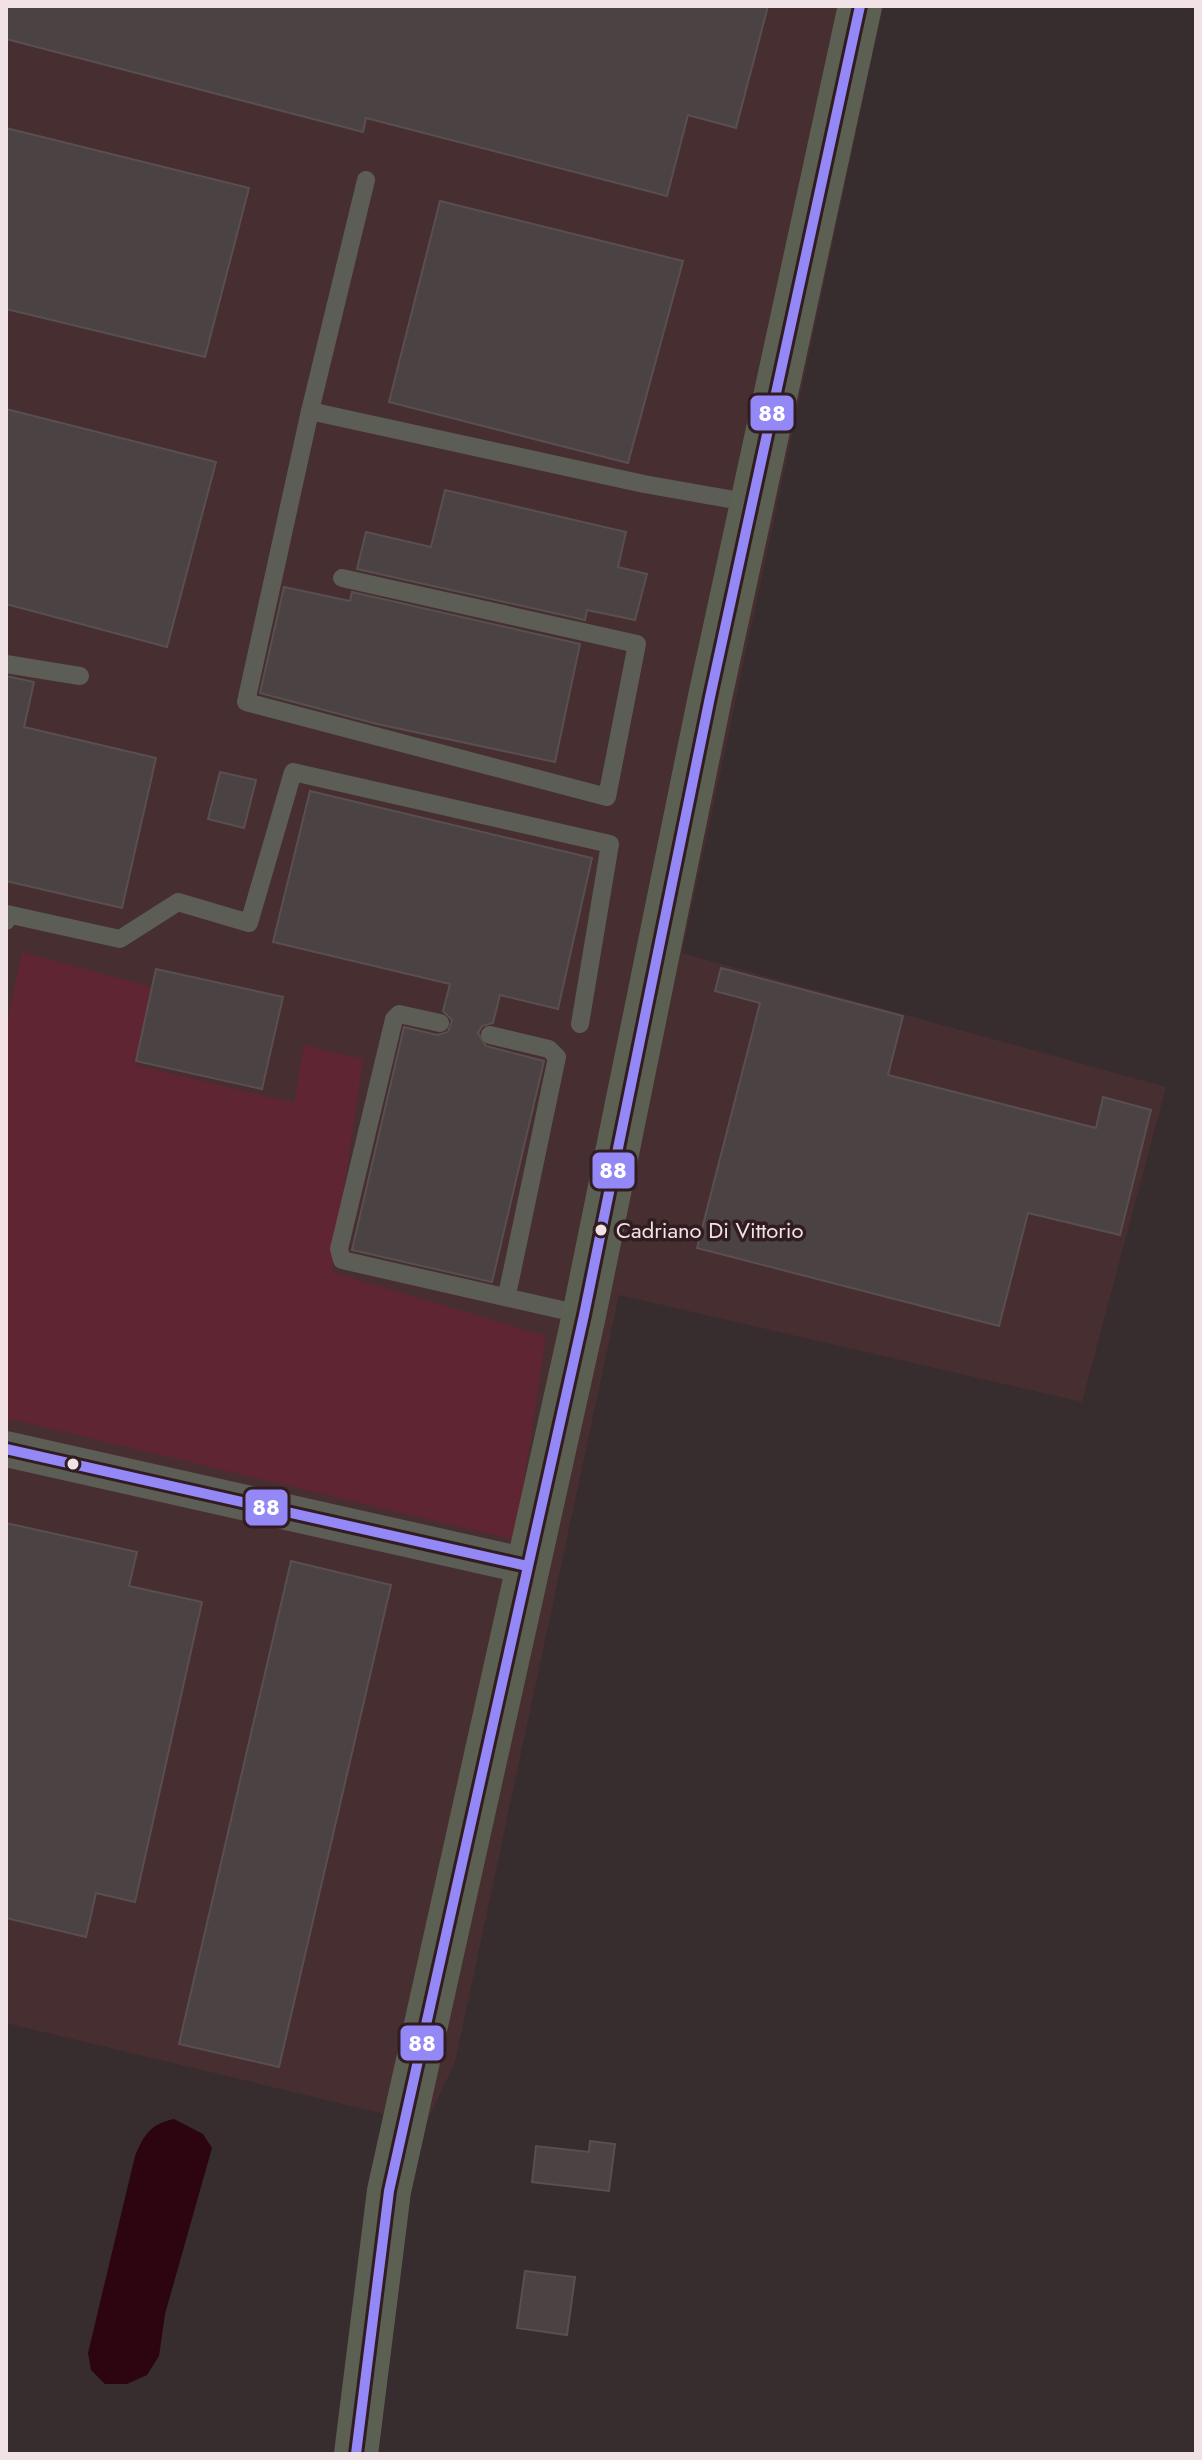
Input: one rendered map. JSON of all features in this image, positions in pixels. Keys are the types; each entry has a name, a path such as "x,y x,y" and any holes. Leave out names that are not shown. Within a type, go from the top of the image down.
{"street":[{"path":"356,2454 389,2191 584,1315 752,503 860,6"},
{"path":"6,1449 527,1566"}],"lane":[{"path":"342,578 637,644 607,797 246,702 310,411 366,180"},
{"path":"310,411 644,484 752,503"},
{"path":"6,664 80,676"},
{"path":"6,921 7,914 120,939 178,902 249,923 293,772 610,844 580,1024"},
{"path":"440,1023 399,1014 394,1019 339,1254 349,1264 507,1295 584,1315"},
{"path":"490,1035 549,1049 557,1057 507,1295"}],"shaded area":[{"path":"6,6 883,6 682,953 1166,1087 1082,1402 619,1295 455,2062 426,2124 6,2023"},
{"path":"22,952 152,987 136,1065 294,1103 304,1045 363,1059 332,1272 546,1336 515,1540 6,1418 6,1027"},
{"path":"174,2119 203,2134 212,2148 165,2314 159,2356 147,2375 127,2384 105,2384 91,2370 88,2353 135,2156 149,2132 159,2124"}],"building":[{"path":"6,6 768,6 736,128 688,115 667,196 366,118 363,132 6,39"},
{"path":"6,128 249,188 205,357 6,309"},
{"path":"440,201 683,261 628,463 389,402"},
{"path":"6,409 216,462 167,647 6,604"},
{"path":"445,490 626,532 618,567 647,574 635,620 587,610 585,620 357,569 366,532 431,547"},
{"path":"284,587 350,601 352,592 580,644 555,762 377,724 260,693"},
{"path":"6,676 34,682 24,727 156,758 122,908 6,881"},
{"path":"220,772 256,780 244,828 208,819"},
{"path":"310,791 592,858 558,1009 500,995 493,1023 482,1026 478,1033 486,1046 544,1061 492,1282 352,1250 404,1027 437,1035 448,1032 452,1020 443,1011 450,984 273,942"},
{"path":"721,968 903,1016 888,1075 1096,1128 1103,1097 1151,1110 1120,1235 1028,1213 999,1326 697,1248 760,1003 715,991"},
{"path":"156,969 283,997 262,1089 136,1061"},
{"path":"6,1523 137,1552 129,1586 202,1602 135,1902 96,1893 86,1937 6,1918"},
{"path":"291,1561 391,1585 279,2067 179,2044"},
{"path":"590,2141 615,2144 609,2191 532,2182 536,2146 589,2152"},
{"path":"525,2271 575,2277 567,2335 517,2328"}],"transit line":[{"name":"88","path":"356,2454 389,2191 584,1315 710,697 860,6"},
{"name":"88","path":"6,1449 527,1566"}],"place":[{"name":"Cadriano Di Vittorio","path":"601,1230"}]}
